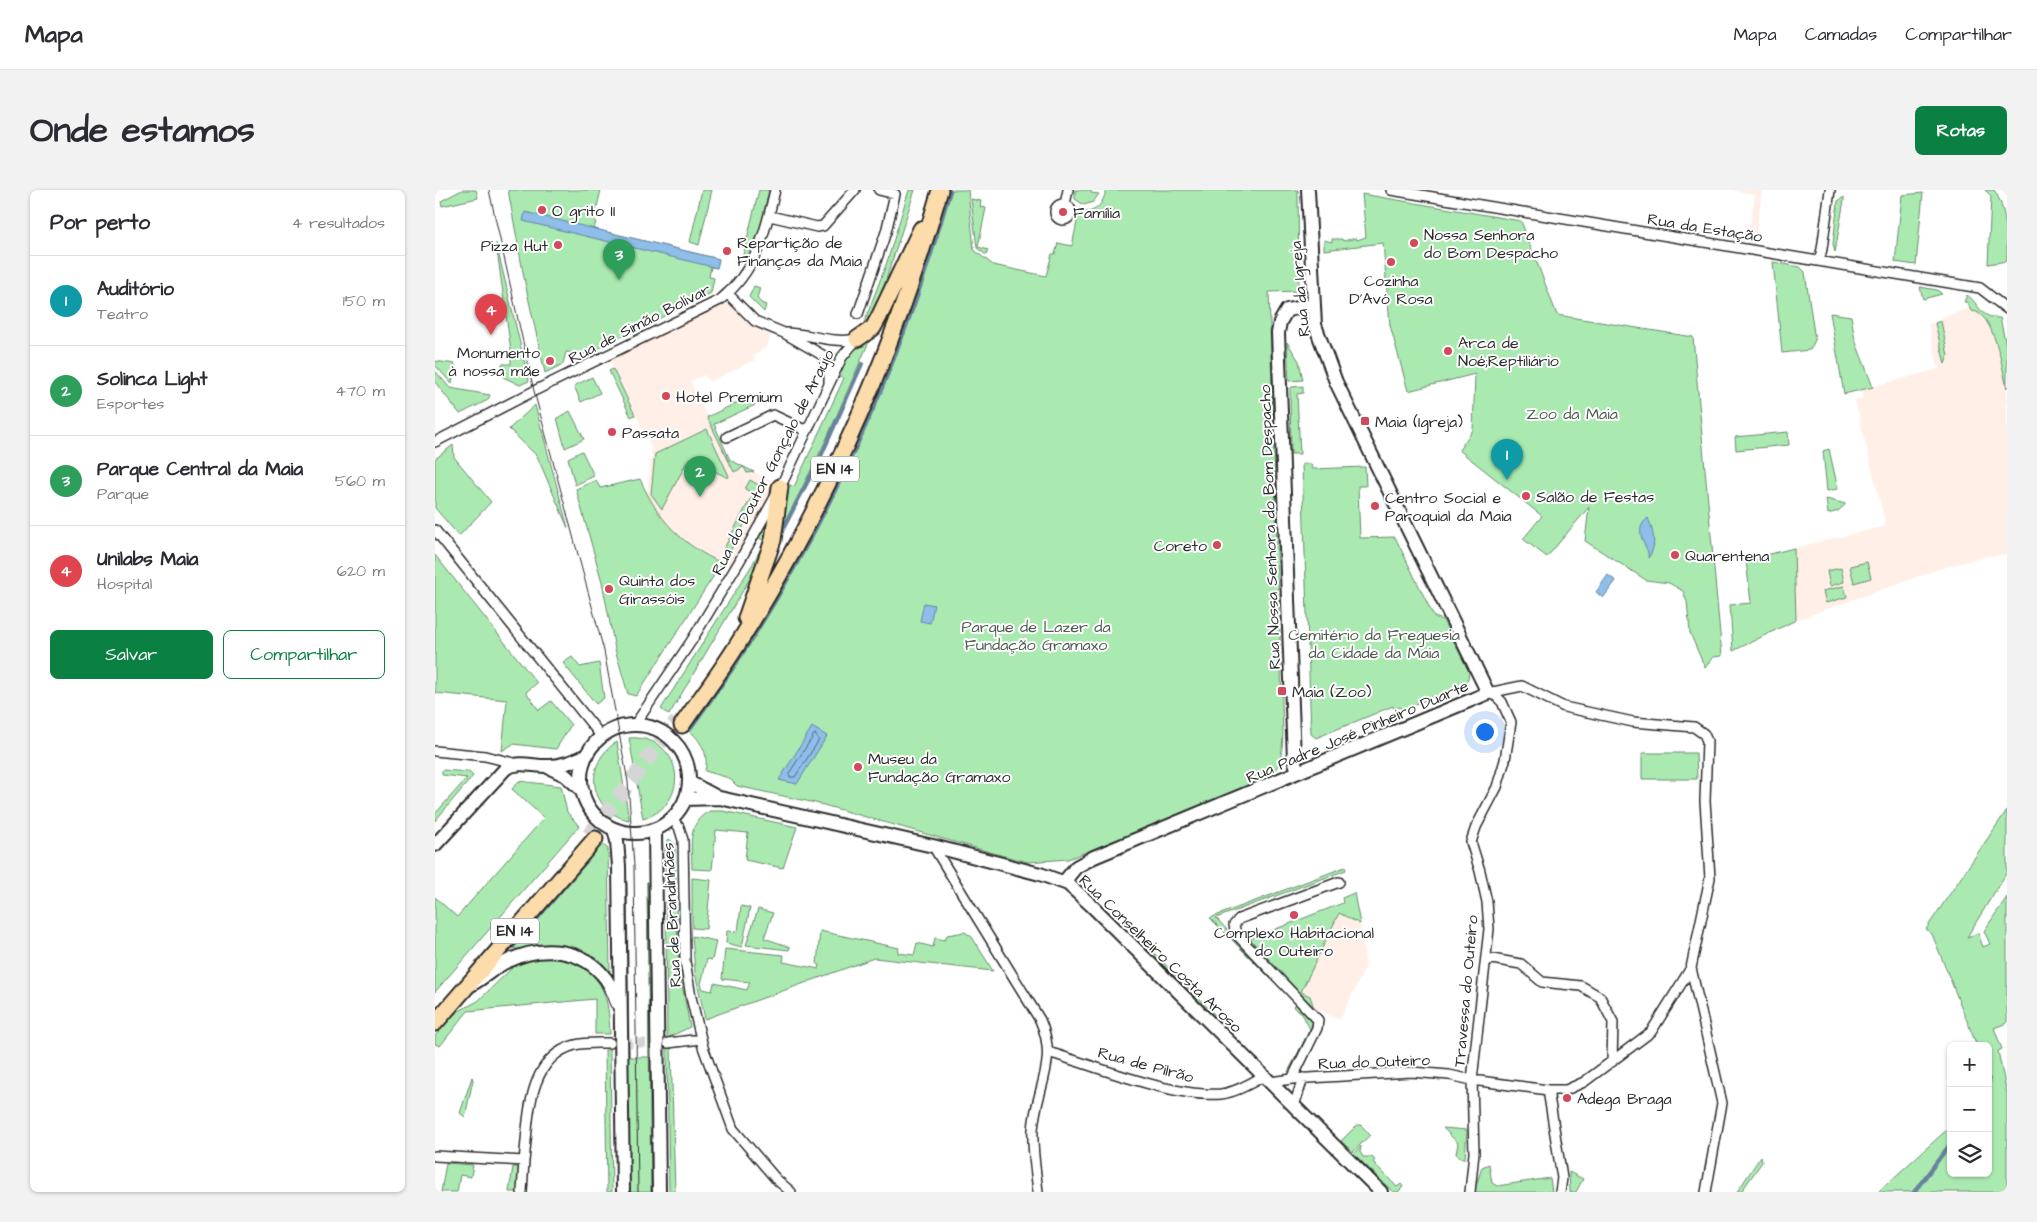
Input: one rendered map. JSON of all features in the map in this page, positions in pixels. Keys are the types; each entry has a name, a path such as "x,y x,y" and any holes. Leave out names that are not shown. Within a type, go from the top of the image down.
{"highway":[{"name":"EN 14","path":"933,190 890,326 848,426 788,544 746,618 680,723 735,648 764,601 848,443 888,350 905,304 940,190"},
{"path":"857,339 873,328 924,220"},
{"path":"746,618 773,540 780,487"},
{"name":"EN 14","path":"435,1013 592,837 435,1023"}],"main road":[{"name":"Rua da Igreja","path":"1309,190 1314,305 1318,339 1336,382"},
{"name":"Rua Nossa Senhora do Bom Despacho","path":"1298,772 1293,759 1278,333 1280,322 1287,310 1314,305"},
{"name":"Rua Padre José Pinheiro Duarte","path":"1064,882 1076,867 1094,857 1488,693 1336,382"},
{"path":"634,726 657,730 672,740 684,756 689,782 685,799 672,819 655,830 633,833 614,829 600,821 589,809 583,791 582,769 587,755 602,737 619,729 634,726"},
{"path":"435,845 497,775 506,768 518,764 560,765 587,755"},
{"path":"548,766 565,775 583,791"},
{"name":"Rua Conselheiro Costa Aroso","path":"689,782 720,798"},
{"name":"Rua Conselheiro Costa Aroso","path":"685,799 720,798 933,846 1064,882 1084,898 1381,1192"},
{"path":"614,829 618,848 623,1192"},
{"path":"655,830 659,1192"},
{"path":"467,987 484,978 506,961 528,953 550,950 571,954 589,962 605,978 620,1011"}],"street":[{"name":"Rua de Simão Bolívar","path":"435,442 539,388 712,306 728,294 744,276 757,256 775,190"},
{"path":"769,216 817,228 823,226 855,190"},
{"path":"858,314 886,232 895,194 879,190"},
{"path":"1065,204 1068,190"},
{"name":"Rua da Estação","path":"1391,190 1980,288 2007,309"},
{"path":"1819,261 1830,190"},
{"path":"728,294 755,321 785,333 824,356 829,371 829,384"},
{"path":"785,333 799,333 831,341 843,342 857,339"},
{"name":"Rua do Doutor Gonçalo de Araújo","path":"634,726 649,706 719,597 780,487 847,349 857,339"},
{"path":"727,437 773,416 807,431"},
{"path":"435,530 602,737"},
{"path":"1488,693 1522,686 1564,707 1633,722 1694,727 1704,734 1707,741 1705,801 1710,878 1691,968 1722,1103 1706,1192"},
{"name":"Travessa do Outeiro","path":"1470,1192 1474,1153 1472,1080 1480,994 1489,929 1487,902 1481,871 1471,842 1497,787 1507,751 1511,722 1502,702 1496,696 1488,693"},
{"path":"435,751 485,756 518,764"},
{"name":"Rua de Brandinhães","path":"672,819 679,827 683,840 685,961 701,1038 733,1129 776,1179 791,1192"},
{"path":"933,846 1040,1020 1049,1043 1049,1052 1033,1133 1038,1192"},
{"path":"1292,1078 1317,1028 1318,1020 1236,934 1234,925 1239,919 1339,882"},
{"path":"1486,958 1521,964 1542,982 1584,987 1600,997 1613,1022 1612,1062"},
{"name":"Rua do Outeiro","path":"1267,1079 1411,1072 1449,1075 1548,1090 1566,1090 1584,1082 1651,1032 1691,968"},
{"path":"668,1044 701,1038"},
{"path":"522,1192 532,1094 544,1068 559,1052 569,1047 581,1044 610,1043"},
{"name":"Rua de Pilrão","path":"1049,1052 1166,1088 1203,1094 1232,1092 1267,1079"},
{"name":"Rua do Outeiro","path":"1294,1106 1303,1078"},
{"path":"1548,1090 1562,1178 1560,1192"},
{"path":"440,1157 524,1161"}],"shaded area":[{"path":"1732,190 1762,190 1754,249 1746,248 1755,195"},
{"path":"727,296 773,330 767,346 753,356 755,360 709,382 705,375 690,381 734,472 744,467 780,485 733,569 686,543 670,528 647,495 652,449 608,357"},
{"path":"1970,308 1978,312 1989,326 1996,343 2007,388 2007,554 1982,557 1936,570 1796,620 1794,548 1886,526 1855,400 1863,398 1861,390 1938,369 1940,366 1938,367 1928,324"},
{"path":"1339,913 1360,924 1366,966 1340,1020 1314,1008 1310,996 1301,992"}],"green space":[{"path":"462,190 476,190 478,198 442,206 441,201"},
{"path":"508,190 601,190 594,220 596,221 594,229 719,259 717,268 711,267 709,277 714,278 711,293 587,354 566,352 563,364 545,373 525,283"},
{"path":"702,190 712,190 699,245 690,242"},
{"path":"759,190 769,190 760,229 747,260 742,259"},
{"path":"909,190 915,190 875,314 862,328 887,262"},
{"name":"Parque de Lazer da Fundação Gramaxo","path":"952,190 968,190 974,250 993,265 1046,276 1052,254 1055,254 1058,243 1072,246 1079,212 1094,210 1103,200 1106,190 1298,190 1299,291 1269,292 1283,733 1280,760 1275,771 1265,781 1068,859 1028,862 820,804 737,786 729,778 705,771 705,754 698,740 690,731 730,676 776,603 837,490 888,372 911,312"},
{"path":"1075,190 1091,190 1091,193 1099,194 1093,202 1084,205 1075,199"},
{"path":"1985,190 1994,190 2002,206 2007,243 2007,261 1988,264 1991,196"},
{"path":"1923,193 1916,265 1895,262 1902,195"},
{"name":"Zoo da Maia","path":"1362,194 1521,221 1557,315 1693,337 1722,656 1713,657 1705,668 1690,633 1687,602 1683,591 1669,583 1646,580 1585,541 1589,507 1547,557 1523,539 1542,516 1459,450 1473,430 1475,374 1408,391 1390,325 1383,243 1324,250 1324,240 1332,242 1332,239 1342,239 1343,241 1366,237"},
{"path":"1844,197 1835,252 1833,244 1838,201"},
{"path":"971,199 981,201 980,207 986,208 978,247 988,250 986,255 977,248"},
{"path":"496,243 529,381 520,385 503,377 502,364 511,364 511,351"},
{"path":"1773,262 1800,267 1805,272 1815,340 1810,350 1782,353"},
{"path":"754,286 760,288 757,298 766,305 764,312 749,297"},
{"path":"1920,287 1937,290 1942,294 1923,299"},
{"path":"1967,295 1988,316 2000,318 2007,350 2007,388 2000,356 1991,331 1986,320 1979,313 1971,311 1967,302 1964,302"},
{"path":"1830,313 1851,316 1855,340 1873,387 1844,394"},
{"path":"1941,321 1948,356 1945,364 1935,323"},
{"path":"871,337 826,440 781,530 785,490 788,484 794,487 844,378 838,375 852,353"},
{"path":"1287,342 1299,361 1303,380 1289,381"},
{"path":"435,361 455,364 452,384 435,365"},
{"path":"613,369 635,415 631,417 609,371"},
{"path":"435,371 450,388 490,395 488,400 460,414 435,382"},
{"path":"592,377 600,393 581,402 574,386"},
{"path":"1303,386 1303,393 1297,394 1300,454 1291,454 1290,389"},
{"path":"751,396 755,405 714,424 730,460 744,467 734,472 707,417"},
{"path":"535,405 568,528 537,456 509,429"},
{"path":"570,411 584,439 565,448 557,418"},
{"path":"707,429 729,476 728,478 689,458 662,509 651,494 655,454"},
{"path":"1788,432 1789,445 1736,450 1735,437"},
{"path":"453,445 454,457 491,502 459,536 435,508 435,459"},
{"path":"1829,449 1838,489 1827,491 1823,451"},
{"path":"582,451 594,476 575,485 568,458"},
{"name":"Cemitério da Freguesia da Cidade da Maia","path":"1302,464 1311,464 1312,469 1365,467 1366,486 1358,486 1360,538 1395,537 1434,617 1443,620 1469,672 1468,679 1462,685 1401,710 1400,707 1394,709 1393,706 1316,738 1311,734"},
{"path":"744,467 754,472 747,473"},
{"path":"640,479 655,507 673,530 695,548 722,563 636,696 628,694 615,649 602,582 576,489 596,480 600,488"},
{"path":"750,480 764,488 757,496 745,489"},
{"path":"751,498 757,501 729,553 723,550"},
{"path":"1826,499 1846,504 1838,511 1828,514"},
{"path":"773,514 758,565 669,715 661,709 752,565 765,541 759,538"},
{"path":"1794,548 1796,620 1733,651 1730,605 1751,603 1746,560"},
{"path":"435,555 537,683 526,692 539,710 551,701 571,725 556,749 513,744 502,751 507,700 435,693"},
{"path":"1867,562 1871,578 1854,583 1850,566"},
{"path":"1841,568 1844,582 1830,586 1827,571"},
{"path":"1844,586 1847,597 1826,603 1823,591"},
{"path":"572,657 580,667 599,663 604,698 596,704 563,663"},
{"path":"629,738 647,740 661,747 670,758 675,771 675,785 670,799 659,811 643,819"},
{"path":"617,742 629,820 615,815 605,807 598,797 595,786 595,773 599,762 606,751"},
{"path":"1642,753 1696,753 1697,779 1642,779"},
{"path":"442,770 469,772 473,776 435,821 435,814 467,778 442,775"},
{"path":"519,781 561,786 567,812 579,826 435,992 435,897 457,917 544,818 512,789"},
{"path":"2007,810 2007,872 1967,937 1978,933 1983,947 1990,944 1984,931 2007,897 2007,1023 1994,1028 2002,1049 1998,1051 2007,1094 2007,1192 1878,1192 1947,1130 1947,1177 1992,1177 1992,1042 1975,1042 1932,934 1926,929"},
{"path":"710,811 723,811 797,827 783,868 745,860 748,833 716,830 712,870 692,869 691,844 694,828 702,816"},
{"path":"669,839 675,844 676,889 666,889 665,844"},
{"path":"602,844 608,849 610,971 606,972 591,959 567,947 548,945 515,949 514,946"},
{"path":"1345,867 1346,870 1216,918 1312,1021 1311,1031 1288,1072 1310,1029 1301,1012 1293,1007 1296,1004 1210,918"},
{"path":"692,878 711,880 706,929 692,928"},
{"path":"647,882 651,1192 629,1192 625,883 627,883 629,1057 649,1057"},
{"path":"1354,893 1360,924 1339,913 1301,992 1310,996 1314,1008 1250,939 1343,903 1342,898"},
{"path":"666,901 676,901 679,968 690,1027 667,1038"},
{"path":"741,906 750,908 742,947 726,943 727,931 738,932"},
{"path":"758,909 773,913 764,938 790,947 789,950 746,945"},
{"path":"820,931 899,948 898,953 914,955 917,943 933,947 935,938 945,940 947,935 965,932 972,937 993,971 874,958 705,1019 695,972 692,936 716,941 712,960 707,959 701,984 703,989 712,991 714,983 747,990 750,982 722,979 725,949 784,955 783,962 819,969 820,965 817,964"},
{"path":"1141,943 1144,943 1230,1030 1229,1031"},
{"path":"543,957 569,960 595,974 592,974 607,1002 610,1034 595,1034 595,999 468,1011 440,1046 435,1044 435,1036 453,1014 478,1001 513,967 528,960"},
{"path":"667,1048 671,1048 675,1192 669,1192"},
{"path":"605,1050 610,1050 612,1192 607,1192"},
{"path":"472,1077 473,1080 465,1117 460,1113"},
{"path":"1357,1125 1361,1125 1370,1135 1353,1152 1341,1141"},
{"path":"1443,1128 1467,1130 1465,1158 1456,1154 1458,1143"},
{"path":"1361,1146 1360,1152 1363,1157 1372,1157 1375,1160 1373,1162 1397,1187 1401,1184 1403,1187 1398,1192 1393,1192 1354,1154"},
{"path":"1761,1156 1762,1162 1741,1192 1737,1192"},
{"path":"446,1163 473,1165 471,1177 460,1175 457,1192 441,1192"},
{"path":"1489,1164 1492,1183 1497,1186 1550,1178 1552,1192 1474,1192 1482,1167"},
{"path":"513,1167 520,1167 519,1192 509,1192"},
{"path":"1569,1172 1583,1179 1576,1192 1570,1192"}],"water":[{"path":"525,212 719,259 717,268 523,221"},
{"path":"1648,518 1654,543 1648,558 1641,530"},
{"path":"1608,575 1616,581 1603,598 1596,592"},
{"path":"924,603 934,605 930,623 920,621"},
{"path":"812,727 827,736 797,784 779,780"}],"waterway":[{"path":"689,730 773,605 810,539 844,472 876,403 904,333 950,190"},
{"path":"782,531 822,454 862,364"},
{"path":"513,947 588,859"},
{"path":"1914,1192 1947,1148"}],"tunnel":[{"path":"589,835 677,721"},
{"path":"610,1043 662,1043"}],"tram line":[{"path":"489,190 534,391 604,651 628,782 634,866 638,1192"}],"place":[{"name":"O grito II","path":"542,210"},
{"name":"Família","path":"1063,212"},
{"name":"Nossa Senhora do Bom Despacho","path":"1414,243"},
{"name":"Pizza Hut","path":"558,245"},
{"name":"Repartição de Finanças da Maia","path":"727,251"},
{"name":"Cozinha D'Avó Rosa","path":"1391,262"},
{"name":"Parque Central da Maia","path":"619,280"},
{"name":"Unilabs Maia","path":"491,335"},
{"name":"Arca de Noé;Reptiliário","path":"1448,351"},
{"name":"Monumento à nossa mãe","path":"550,361"},
{"name":"Hotel Premium","path":"666,396"},
{"name":"Maia (Igreja)","path":"1365,421"},
{"name":"Passata","path":"612,432"},
{"name":"Auditório","path":"1507,480"},
{"name":"Salão de Festas","path":"1526,496"},
{"name":"Solinca Light","path":"700,497"},
{"name":"Centro Social e Paroquial da Maia","path":"1375,506"},
{"name":"Coreto","path":"1217,545"},
{"name":"Quarentena","path":"1675,555"},
{"name":"Quinta dos Girassóis","path":"609,589"},
{"name":"Maia (Zoo)","path":"1282,691"},
{"name":"Museu da Fundação Gramaxo","path":"858,767"},
{"name":"Complexo Habitacional do Outeiro","path":"1294,915"},
{"name":"Adega Braga","path":"1567,1098"}]}
